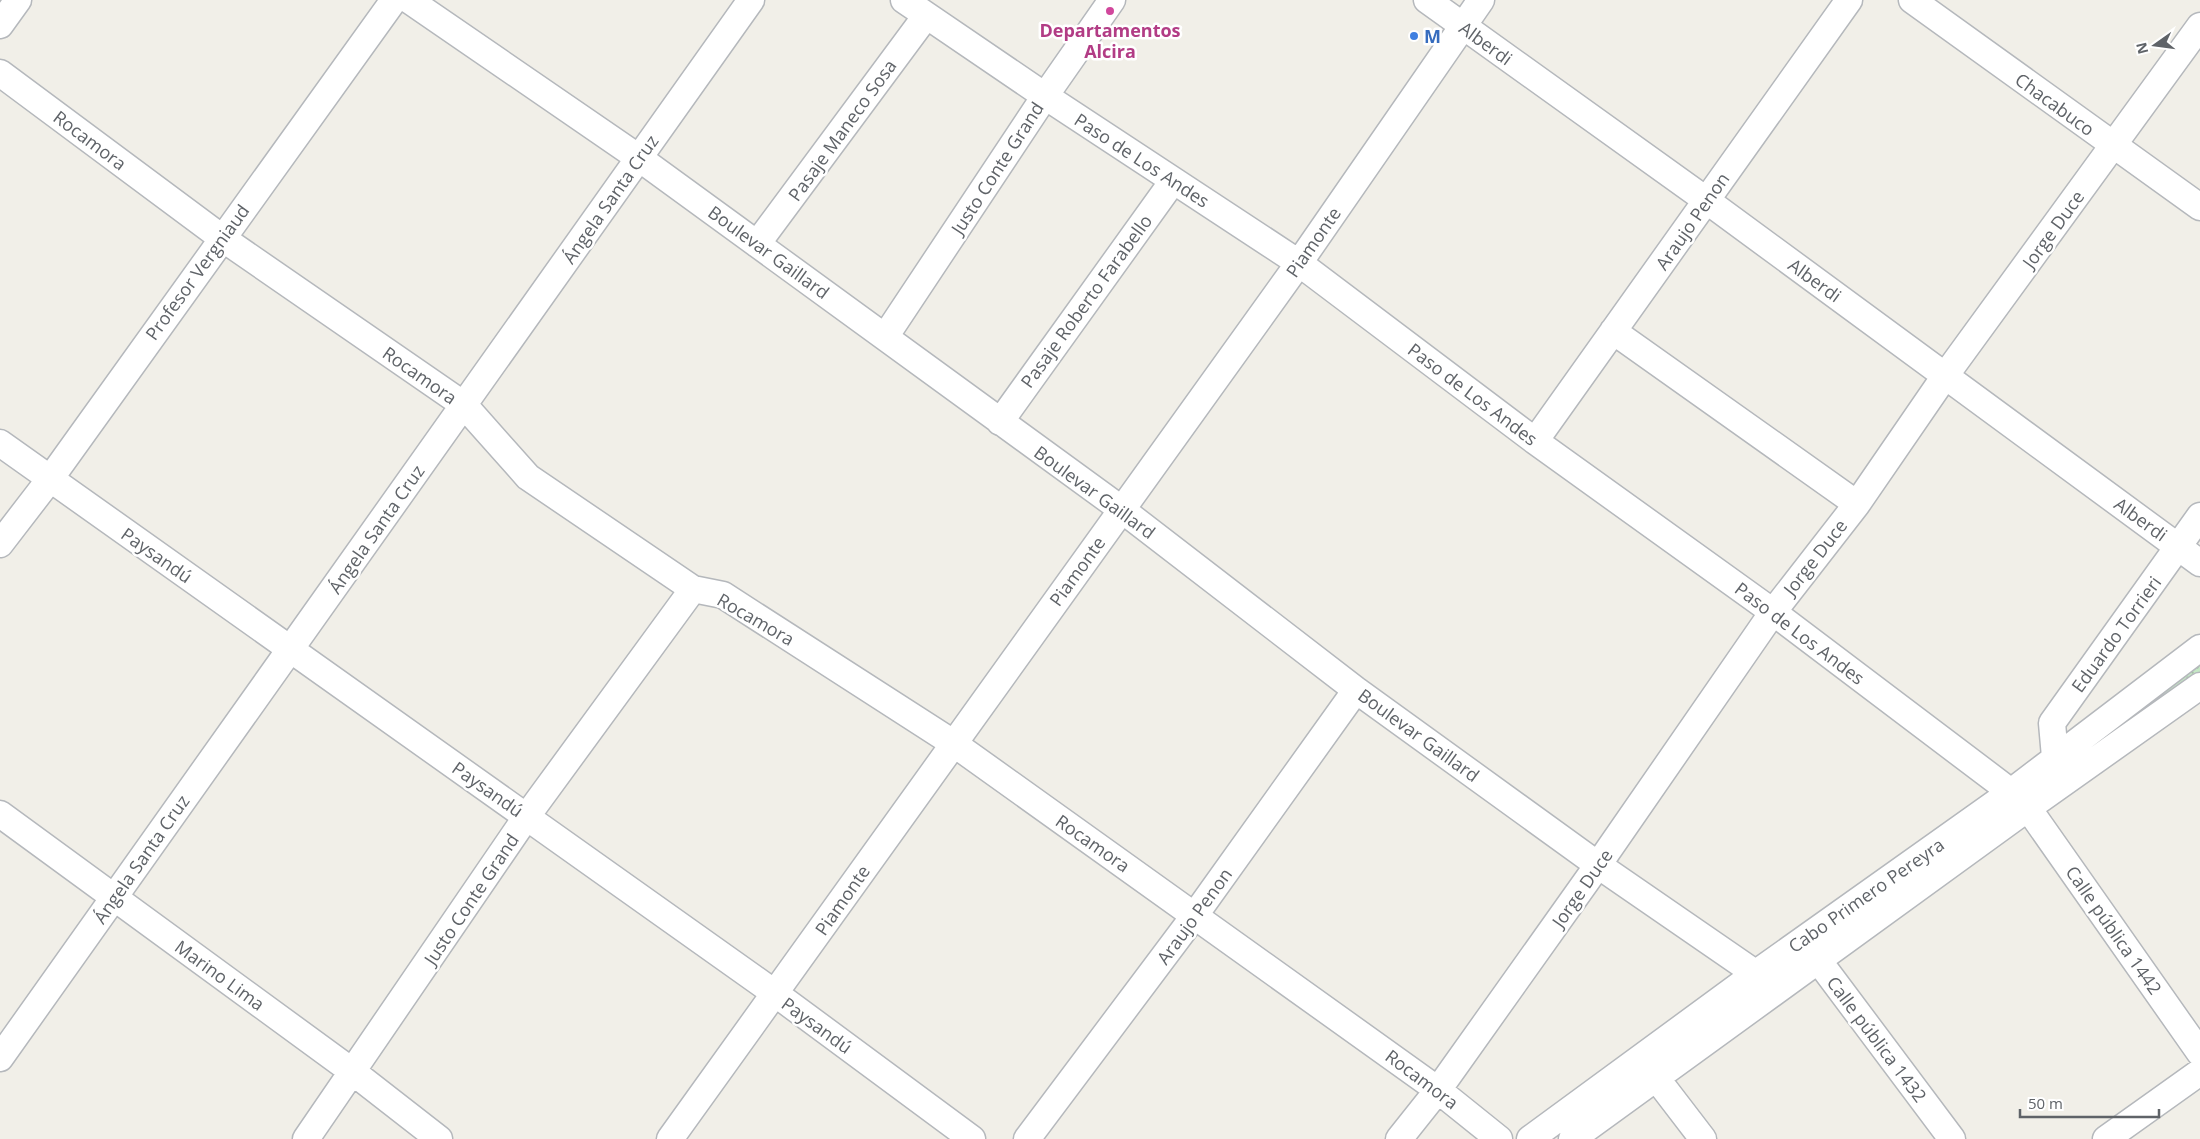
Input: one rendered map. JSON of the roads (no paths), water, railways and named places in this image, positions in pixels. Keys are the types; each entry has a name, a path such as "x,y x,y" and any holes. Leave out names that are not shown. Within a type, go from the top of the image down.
{"street":[{"path":"0,25 18,0"},
{"name":"Profesor Vergniaud","path":"0,544 50,479 394,0"},
{"name":"Boulevar Gaillard","path":"408,0 639,158 1121,509 1356,690 1598,865 1778,989"},
{"name":"Ángela Santa Cruz","path":"0,1058 751,0"},
{"name":"Paso de Los Andes","path":"904,0 1299,264 1535,441 1773,612 2020,800"},
{"name":"Justo Conte Grand","path":"885,337 1045,96 1112,0"},
{"name":"Alberdi","path":"1427,0 1706,200 2200,563"},
{"name":"Piamonte","path":"670,1139 776,994 1121,509 1299,264 1481,0"},
{"name":"Araujo Penon","path":"1535,441 1849,0"},
{"name":"Chacabuco","path":"1912,0 2200,207"},
{"name":"Pasaje Maneco Sosa","path":"757,244 926,16"},
{"name":"Jorge Duce","path":"1399,1139 1438,1090 1598,865 1773,612 1857,504 1946,376 2200,26"},
{"name":"Rocamora","path":"0,73 222,238 464,405 528,477 693,589 723,595 953,743 1438,1090 1499,1139"},
{"name":"Pasaje Roberto Farabello","path":"1000,422 1173,180"},
{"path":"1614,331 1857,504"},
{"name":"Paysandú","path":"0,443 776,994 972,1139"},
{"name":"Eduardo Torrieri","path":"2056,757 2052,723 2200,516"},
{"name":"Justo Conte Grand","path":"306,1139 527,816 693,589"},
{"name":"Cabo Primero Pereyra","path":"1572,1139 1658,1079 1818,960 2020,800 2056,757 2200,648"},
{"name":"Cabo Primero Pereyra","path":"1530,1139 1801,941 2200,686"},
{"name":"Araujo Penon","path":"1027,1139 1195,915 1356,690"},
{"name":"Calle pública 1442","path":"2020,800 2200,1053"},
{"name":"Marino Lima","path":"0,814 353,1072 439,1139"},
{"name":"Calle pública 1432","path":"1801,941 1818,960 1952,1139"},
{"path":"2106,1139 2200,1072"},
{"path":"1658,1079 1702,1139"}],"place":[{"name":"Departamentos Alcira","path":"1110,11"},
{"name":"M","path":"1414,36"}]}
